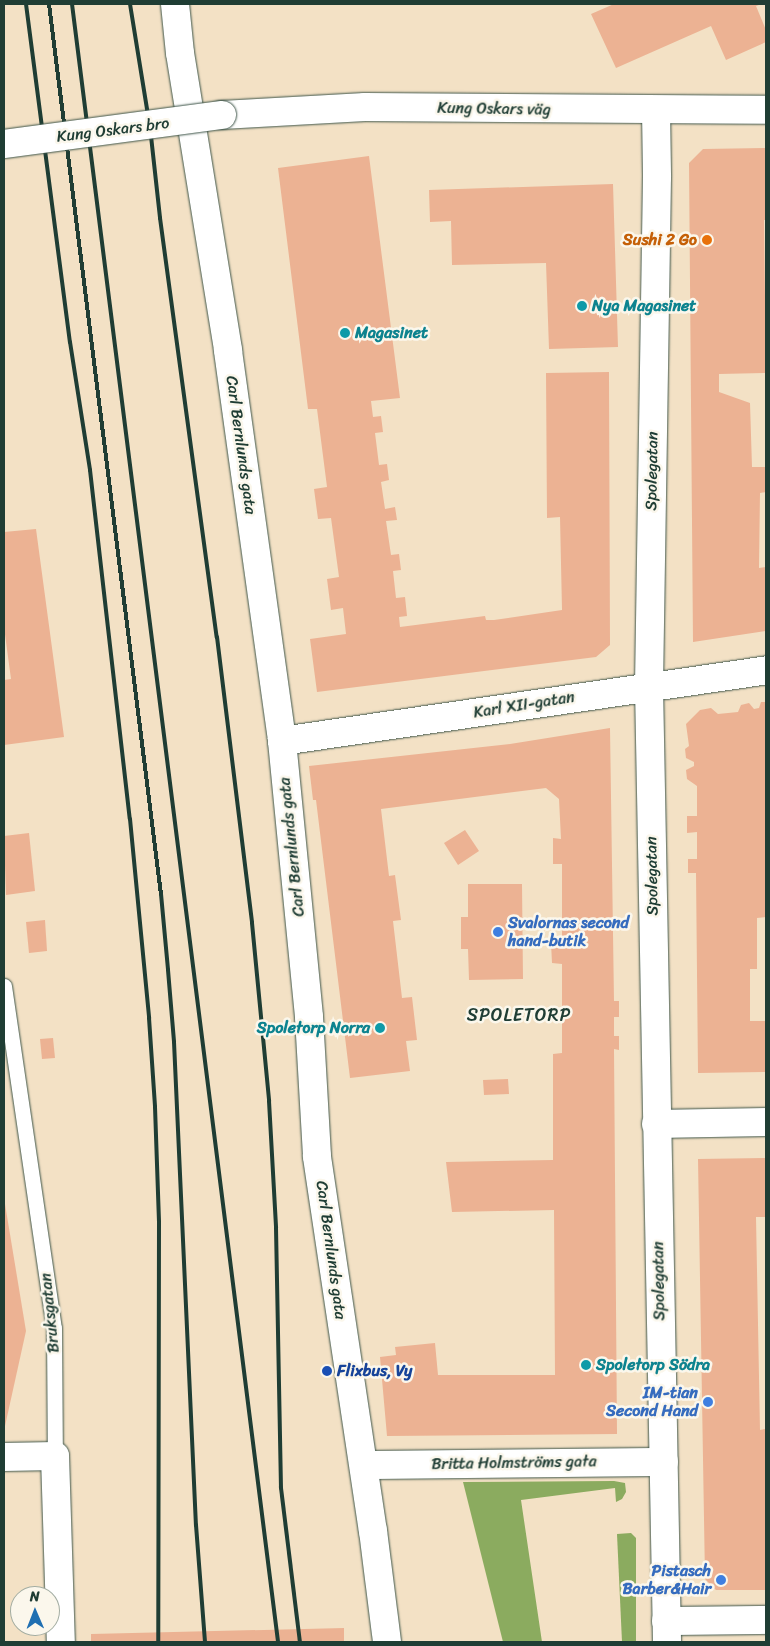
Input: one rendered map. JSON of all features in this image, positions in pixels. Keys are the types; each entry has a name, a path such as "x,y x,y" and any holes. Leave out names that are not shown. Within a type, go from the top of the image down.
{"street":[{"name":"Carl Bernlunds gata","path":"175,4 180,53 228,351 282,741 309,1017 317,1157 364,1465 387,1642"},
{"name":"Kung Oskars väg","path":"222,115 365,107 766,110"},
{"name":"Spolegatan","path":"656,110 657,177 649,686 667,1632"},
{"name":"Kung Oskars bro","path":"4,144 222,115"},
{"name":"Karl XII-gatan","path":"282,741 766,670"},
{"path":"656,1124 766,1122"},
{"path":"4,1457 55,1456"},
{"name":"Bruksgatan","path":"55,1456 61,1642"},
{"name":"Britta Holmströms gata","path":"364,1465 664,1462"},
{"path":"667,1632 766,1620"}],"lane":[{"name":"Bruksgatan","path":"4,986 54,1328 55,1456"}],"green space":[{"path":"614,1481 625,1483 626,1492 622,1499 616,1502 615,1488 521,1500 542,1642 503,1642 463,1482"},
{"path":"631,1533 636,1538 636,1642 622,1642 617,1534"}],"building":[{"path":"614,4 762,4 756,6 766,30 766,42 726,60 711,26 616,68 591,14"},
{"path":"766,148 766,220 764,220 766,373 719,374 719,392 750,403 752,467 766,467 766,492 760,493 759,568 766,567 766,631 693,642 689,163 703,149"},
{"path":"369,156 400,398 371,401 373,417 381,416 383,432 375,433 379,465 387,464 389,480 381,482 385,509 395,507 397,520 386,521 391,555 399,554 401,570 393,571 396,598 405,597 407,616 399,617 400,627 485,616 486,620 494,620 562,610 560,517 547,518 546,373 609,372 610,645 596,657 317,692 310,639 346,634 343,608 331,610 327,579 339,577 331,518 318,519 314,489 327,487 317,409 308,409 278,168"},
{"name":"Nya Magasinet","path":"613,184 618,347 549,349 546,263 452,265 451,221 430,222 429,190"},
{"path":"36,529 64,737 4,745 4,680 11,679 4,627 4,532"},
{"path":"761,702 766,702 766,917 757,918 757,969 750,969 750,1021 766,1021 766,1072 698,1073 696,873 688,873 688,859 697,859 697,832 687,833 687,816 697,816 697,786 687,779 686,770 694,766 694,762 686,758 685,749 689,746 686,724 700,710 711,708 718,714 738,712 741,705 749,703 754,709 759,708"},
{"path":"610,728 614,1001 619,1001 619,1017 614,1017 614,1036 619,1036 619,1050 614,1049 617,1434 387,1436 380,1357 396,1355 395,1347 435,1343 438,1375 555,1375 554,1210 452,1212 446,1162 553,1160 553,1054 562,1053 562,964 552,963 551,943 562,943 562,864 553,864 553,838 561,839 559,799 546,788 381,809 389,876 395,875 401,920 393,921 402,998 412,997 417,1040 406,1041 410,1071 350,1078 316,800 313,800 309,766 510,744"},
{"path":"465,830 479,851 458,865 444,843"},
{"path":"29,833 35,891 6,895 4,836"},
{"path":"468,884 522,884 523,979 469,980 468,949 461,949 461,917 468,917"},
{"path":"45,920 47,951 29,953 26,922"},
{"path":"53,1038 55,1058 42,1059 40,1039"},
{"path":"508,1079 509,1094 484,1095 483,1080"},
{"path":"766,1158 766,1217 756,1217 760,1430 765,1429 766,1590 716,1590 705,1579 698,1159"},
{"path":"4,1198 26,1331 5,1426 4,1426"},
{"path":"344,1628 344,1642 91,1642 91,1634"}],"railway":[{"path":"26,4 70,342 90,470 130,819 149,1018 155,1107 159,1222 158,1642"},
{"path":"49,4 161,894 174,1042 196,1525 205,1642"},
{"path":"72,4 278,1642"},
{"path":"130,4 150,127 160,218 217,637 252,923 269,1101 276,1228 281,1488 300,1642"}],"place":[{"name":"Sushi 2 Go","path":"707,240"},
{"name":"Nya Magasinet","path":"582,306"},
{"name":"Magasinet","path":"345,333"},
{"name":"Svalornas second hand-butik","path":"498,932"},
{"name":"Spoletorp Norra","path":"380,1028"},
{"name":"Spoletorp Södra","path":"586,1365"},
{"name":"Flixbus, Vy","path":"327,1371"},
{"name":"IM-tian Second Hand","path":"708,1402"},
{"name":"Pistasch Barber&Hair","path":"721,1580"}],"district":[{"name":"SPOLETORP","path":"519,1015"}]}
